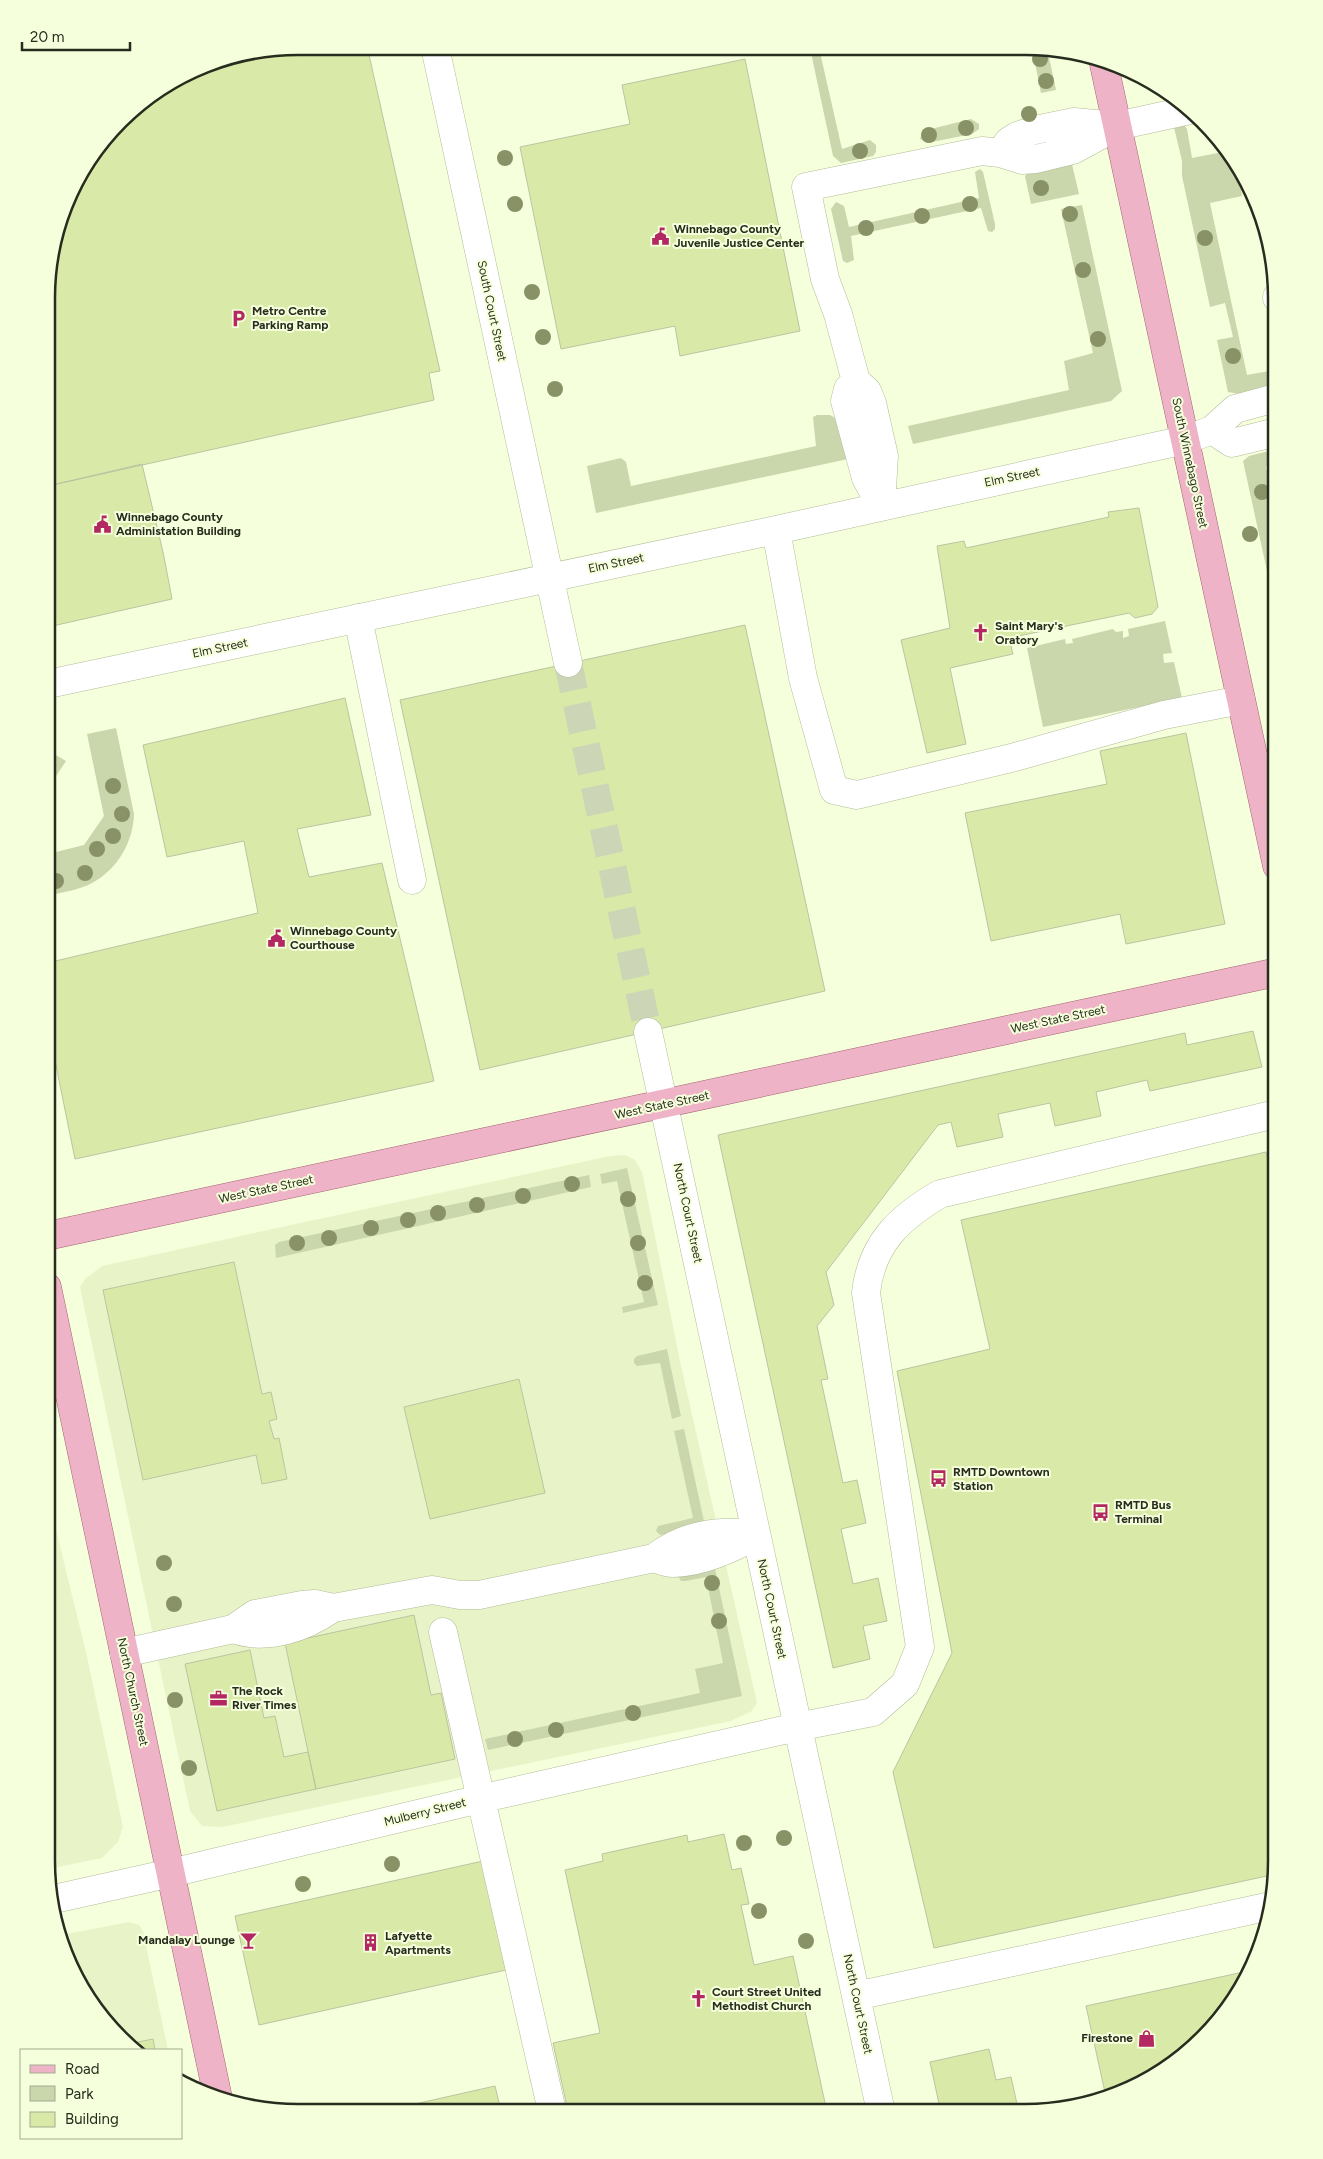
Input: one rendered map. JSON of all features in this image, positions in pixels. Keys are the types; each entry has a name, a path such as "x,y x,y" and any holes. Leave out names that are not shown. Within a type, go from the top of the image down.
{"main road":[{"name":"South Winnebago Street","path":"1105,69 1268,828"},
{"name":"West State Street","path":"55,1234 1268,974"},
{"name":"North Church Street","path":"55,1325 216,2090"}],"street":[{"name":"South Court Street","path":"437,55 568,663"},
{"path":"881,506 885,472 884,456 872,403 867,392 856,381 838,314 825,279 806,187 982,151 1000,153 1022,160 1073,150 1117,126 1181,112"},
{"path":"1268,400 1235,409 1212,430 1232,443 1268,434"},
{"name":"Elm Street","path":"55,683 776,530 1185,440 1212,430"},
{"path":"776,530 803,678 834,790 857,795 1015,757 1164,715 1241,700"},
{"path":"358,618 412,880"},
{"name":"North Court Street","path":"648,1032 879,2104"},
{"name":"Mulberry Street","path":"58,1898 797,1726 873,1712 905,1684 920,1648 866,1293 868,1274 880,1248 893,1228 916,1208 940,1194 1268,1116"},
{"path":"124,1653 233,1629 255,1614 302,1605 315,1604 333,1608 432,1590 460,1595 479,1595 654,1558 673,1563 698,1558 735,1547 756,1534"},
{"path":"443,1632 550,2104"},
{"path":"856,1996 1263,1908"}],"shaded area":[{"path":"625,1155 635,1160 642,1172 680,1361 757,1703 752,1711 731,1721 222,1827 202,1826 190,1811 80,1287 85,1279 102,1266 610,1156"},
{"path":"55,1526 86,1652 123,1827 118,1842 102,1858 55,1867"},
{"path":"129,1922 139,1925 143,1931 168,2049 144,2049 115,2021 96,1996 80,1969 66,1934"}],"green space":[{"path":"811,55 821,55 842,149 870,140 876,145 876,152 873,156 841,163 833,156"},
{"path":"1034,56 1049,56 1056,90 1041,93"},
{"path":"971,119 979,124 979,129 972,134 927,143 920,139 923,131"},
{"path":"1173,123 1184,125 1187,129 1192,158 1220,153 1240,184 1242,196 1210,203 1247,375 1268,371 1268,387 1240,394 1228,392 1217,340 1233,337 1225,303 1210,307 1182,176 1182,161"},
{"path":"1071,160 1079,194 1031,204 1025,176 1031,170"},
{"path":"980,169 983,172 995,224 995,229 992,232 988,231 981,208 851,236 854,260 847,263 843,261 831,209 836,202 844,206 849,227 979,198 975,172"},
{"path":"1082,205 1122,391 1111,401 913,444 908,426 1069,390 1064,361 1093,353 1061,209"},
{"path":"817,415 830,415 837,419 848,459 596,513 587,466 621,458 626,462 631,486 816,446 813,417"},
{"path":"1268,451 1268,466 1266,467 1268,476 1268,575 1243,461 1249,456"},
{"path":"1165,621 1172,653 1163,654 1164,663 1174,662 1182,698 1043,727 1027,648 1065,639 1066,644 1073,643 1072,639 1113,629 1116,632 1123,631 1123,638 1129,636 1128,629"},
{"path":"116,728 134,814 131,835 122,854 101,877 82,887 55,894 55,852 84,845 104,816 87,734"},
{"path":"55,755 66,761 55,778"},
{"path":"627,1168 658,1305 623,1313 622,1307 644,1302 617,1181 602,1184 600,1174"},
{"path":"589,1175 591,1187 276,1258 275,1245 279,1242"},
{"path":"667,1349 681,1416 672,1419 660,1363 637,1366 634,1363 634,1359 637,1356"},
{"path":"684,1429 705,1526 660,1535 656,1531 658,1526 693,1518 674,1431"},
{"path":"714,1564 742,1696 488,1750 485,1739 700,1693 695,1669 723,1663 706,1577 681,1581 678,1576"}],"building":[{"name":"Metro Centre Parking Ramp","path":"369,55 440,371 429,373 434,400 55,484 55,298 57,266 63,235 73,205 88,176 105,150 126,126 150,105 176,88 205,73 235,63 266,57"},
{"name":"Winnebago County Juvenile Justice Center","path":"745,59 800,331 680,356 675,326 561,349 520,147 630,124 622,85"},
{"name":"Winnebago County Administation Building","path":"142,464 172,599 55,625 55,484"},
{"name":"Saint Mary's Oratory","path":"1139,508 1158,607 1152,614 1135,618 1129,613 1009,638 1013,654 950,668 966,744 927,753 901,640 950,628 937,546 964,541 966,548 1109,517 1108,512"},
{"path":"745,625 825,991 480,1070 400,700"},
{"name":"Winnebago County Courthouse","path":"345,698 371,815 297,829 309,877 382,863 434,1081 75,1159 55,1060 55,961 258,913 244,841 167,857 143,745"},
{"path":"1186,733 1225,924 1126,944 1120,914 991,941 965,813 1107,784 1100,751"},
{"path":"1253,1031 1262,1067 1150,1091 1147,1080 1096,1092 1101,1116 1055,1126 1050,1103 998,1114 1003,1137 957,1147 951,1122 938,1125 826,1272 834,1305 817,1326 828,1379 821,1380 843,1483 857,1480 866,1523 841,1529 853,1584 878,1578 887,1621 863,1626 870,1659 833,1668 718,1135 1185,1033 1187,1045"},
{"name":"RMTD Bus Terminal","path":"1266,1152 1268,1161 1268,1861 1267,1876 934,1948 893,1772 952,1653 897,1371 990,1349 961,1220"},
{"path":"234,1262 262,1394 271,1392 277,1419 269,1421 274,1439 279,1438 287,1479 262,1484 256,1455 143,1480 103,1290"},
{"path":"519,1379 545,1493 430,1519 404,1407"},
{"path":"414,1615 431,1695 441,1693 455,1759 316,1789 285,1643"},
{"path":"250,1650 264,1718 275,1716 284,1757 308,1752 316,1789 217,1811 185,1664"},
{"name":"Court Street United Methodist Church","path":"724,1834 732,1870 741,1868 749,1904 741,1905 754,1965 793,1956 825,2104 566,2104 553,2043 600,2033 565,1870 603,1861 602,1854 687,1835 688,1842"},
{"name":"Lafyette Apartments","path":"483,1861 506,1970 259,2025 235,1916"},
{"name":"Firestone","path":"1241,1973 1218,2009 1185,2044 1147,2071 1118,2086 1105,2090 1086,2006"},
{"path":"153,2039 155,2049 144,2049 136,2042"},
{"path":"989,2049 996,2080 1011,2077 1017,2104 939,2104 930,2062"},
{"path":"495,2086 499,2104 415,2104"}],"tunnel":[{"path":"568,663 648,1032"}],"place":[{"name":"Winnebago County Juvenile Justice Center","path":"660,236"},
{"name":"Metro Centre Parking Ramp","path":"238,318"},
{"name":"Winnebago County Administation Building","path":"102,524"},
{"name":"Saint Mary's Oratory","path":"981,633"},
{"name":"Winnebago County Courthouse","path":"276,938"},
{"name":"RMTD Downtown Station","path":"939,1479"},
{"name":"RMTD Bus Terminal","path":"1101,1512"},
{"name":"The Rock River Times","path":"218,1698"},
{"name":"Mandalay Lounge","path":"249,1940"},
{"name":"Lafyette Apartments","path":"371,1943"},
{"name":"Court Street United Methodist Church","path":"698,1999"},
{"name":"Firestone","path":"1147,2038"}]}
